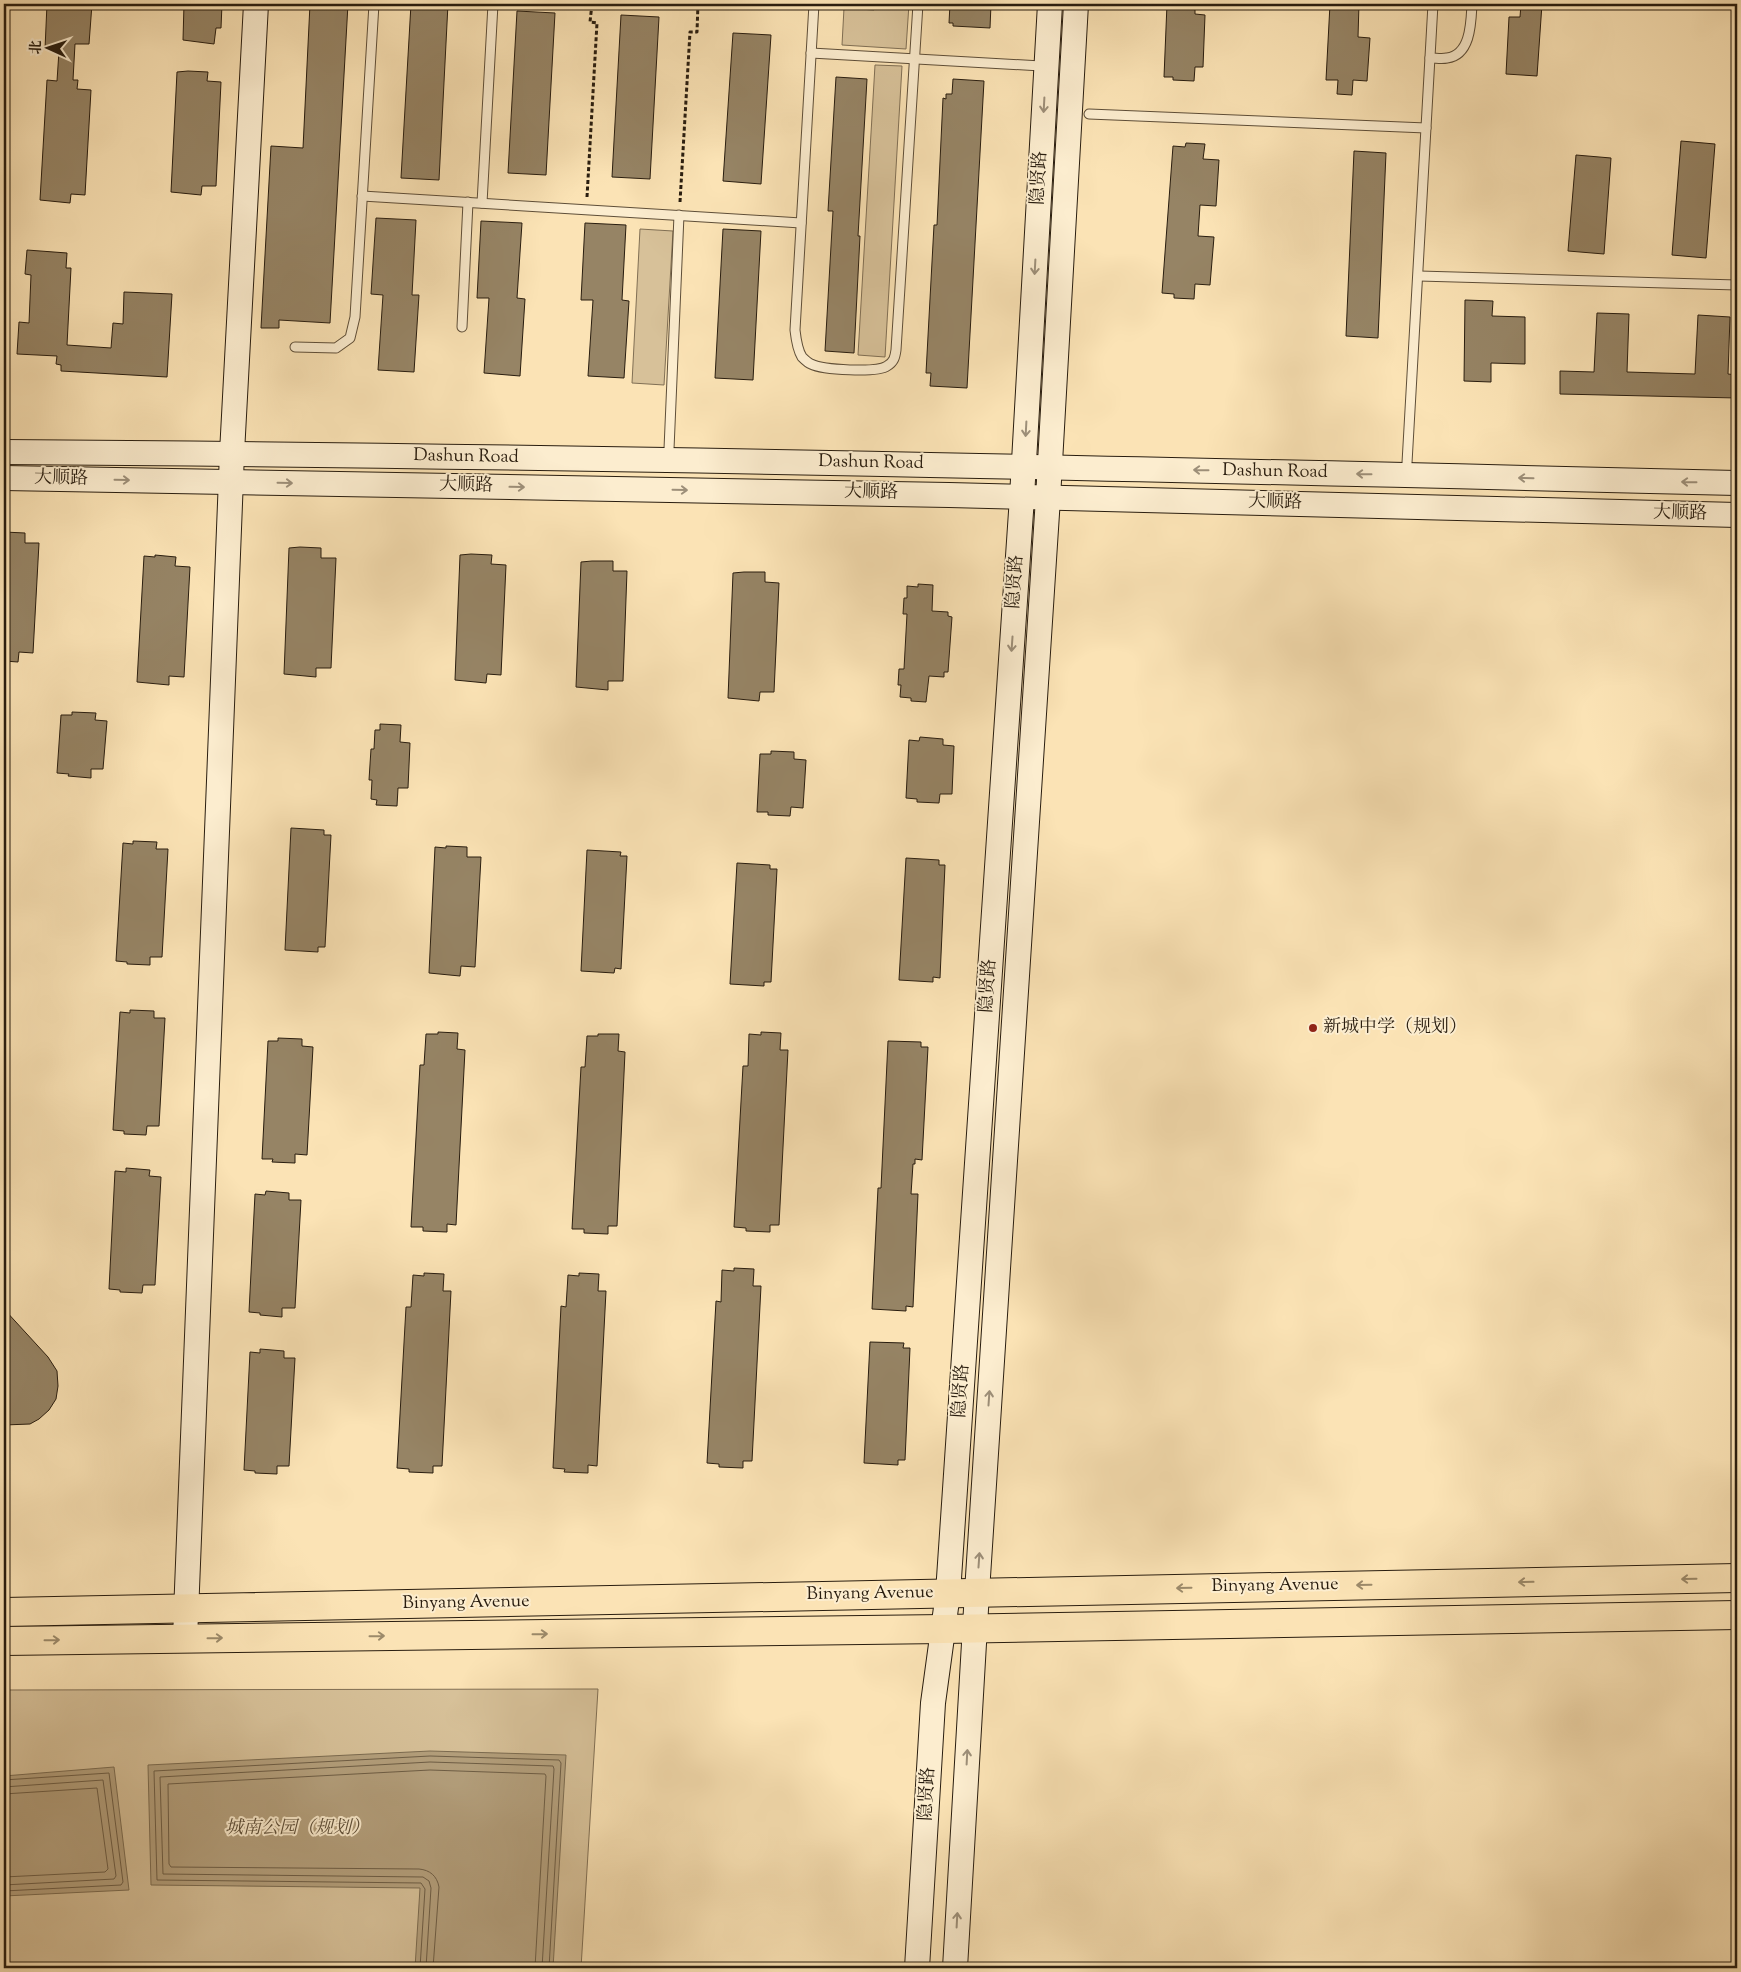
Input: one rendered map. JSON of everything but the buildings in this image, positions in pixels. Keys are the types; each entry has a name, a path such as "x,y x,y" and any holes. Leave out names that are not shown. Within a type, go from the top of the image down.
{"highway":[{"name":"Binyang Avenue","path":"4,1612 1737,1578"},
{"name":"Binyang Avenue","path":"4,1641 944,1629 1737,1615"}],"street":[{"path":"185,1639 232,453 256,4"},
{"name":"隐贤路","path":"917,1968 933,1703 948,1593 1024,466 1050,4"},
{"name":"隐贤路","path":"954,1968 1050,466 1076,4"},
{"name":"Dashun Road","path":"4,452 232,453 1050,466 1737,483"},
{"name":"大顺路","path":"4,478 1022,497 1737,515"}],"lane":[{"path":"295,348 336,348 350,338 355,317 374,4"},
{"path":"482,203 493,4"},
{"path":"814,4 795,330 797,346 802,357 810,364 825,367 875,370 886,367 893,361 896,350 918,4"},
{"path":"1406,463 1433,4"},
{"path":"1430,58 1448,58 1461,52 1469,36 1472,4"},
{"path":"811,52 1041,66"},
{"path":"1090,114 1426,128"},
{"path":"362,196 801,223"},
{"path":"462,327 468,202"},
{"path":"669,449 679,215"},
{"path":"1419,276 1737,285"}],"path":[{"path":"586,210 598,23 590,22 592,4"},
{"path":"679,215 690,32 697,32 698,4"}],"green space":[{"path":"875,4 909,4 906,49 842,45 844,8 874,10"},
{"path":"875,65 902,66 885,357 858,355"},
{"path":"640,229 673,231 664,385 632,383"},
{"name":"城南公园（规划）","path":"598,1689 581,1968 4,1968 4,1690"}],"water":[{"path":"430,1751 566,1755 553,1968 415,1968 420,1888 151,1885 148,1765"},
{"path":"114,1767 129,1890 4,1896 4,1776"}],"place":[{"name":"新城中学（规划）","path":"1313,1028"}]}
